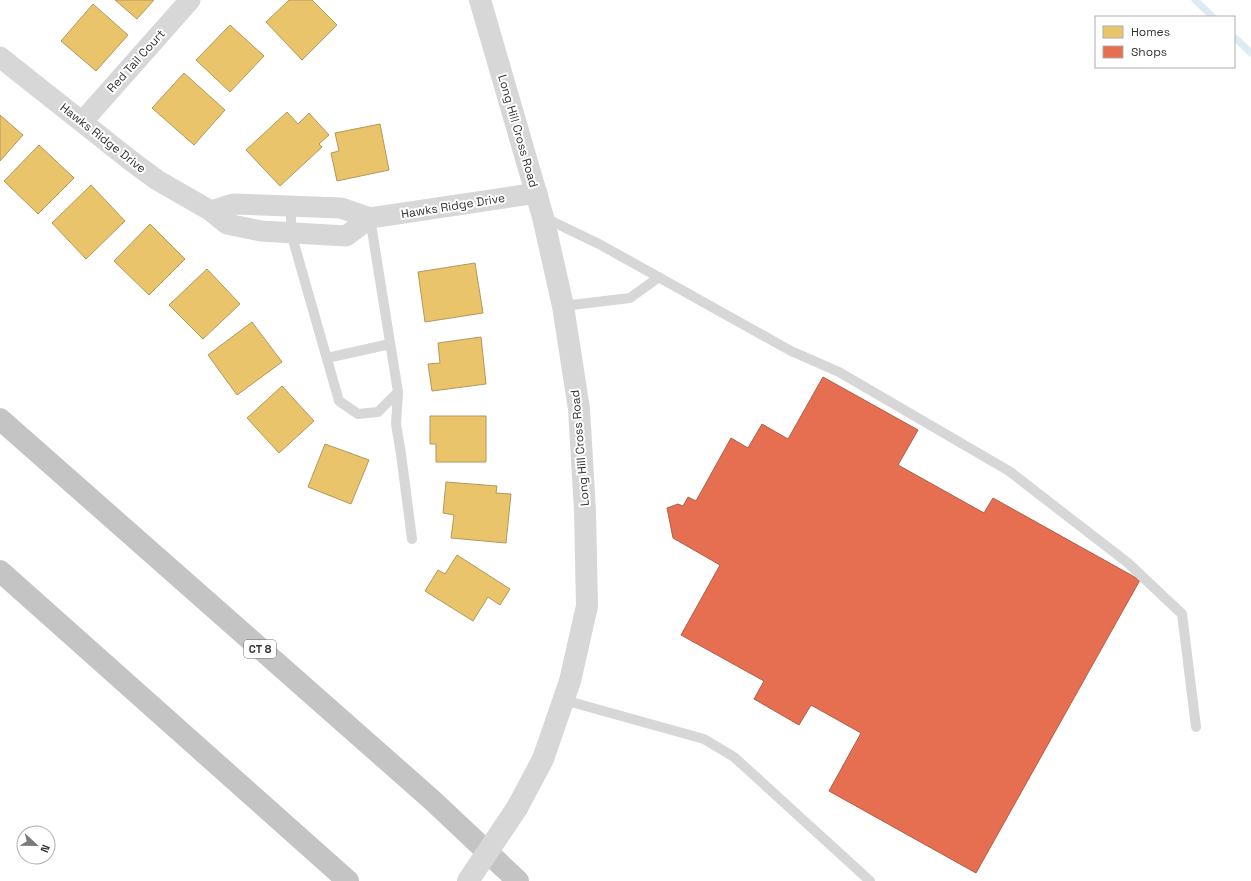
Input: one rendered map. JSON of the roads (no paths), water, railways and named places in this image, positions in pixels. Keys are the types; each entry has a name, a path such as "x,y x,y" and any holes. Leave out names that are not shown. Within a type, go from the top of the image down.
{"highway":[{"name":"CT 8","path":"0,419 432,800 518,881"},
{"path":"0,571 348,881"}],"street":[{"name":"Red Tail Court","path":"82,122 190,0"},
{"name":"Long Hill Cross Road","path":"468,881 517,808 543,759 570,681 587,606 585,511 579,409 563,306 543,217 480,0"},
{"name":"Hawks Ridge Drive","path":"0,57 33,85 157,180 211,212 226,224 261,231 346,236 370,218"},
{"name":"Hawks Ridge Drive","path":"211,212 233,204 291,206 342,208 370,218 536,193"}],"lane":[{"path":"291,206 291,233 339,401 358,414 378,412 398,392"},
{"path":"543,217 601,245 791,350 839,372 1009,471 1128,562 1182,614 1196,728"},
{"path":"370,218 398,392 396,424 412,539"},
{"path":"563,306 630,298 659,277"},
{"path":"327,358 390,344"},
{"path":"564,700 704,739 734,757 870,881"}],"waterway":[{"path":"1195,0 1212,16"},
{"path":"1235,38 1251,53"}]}
